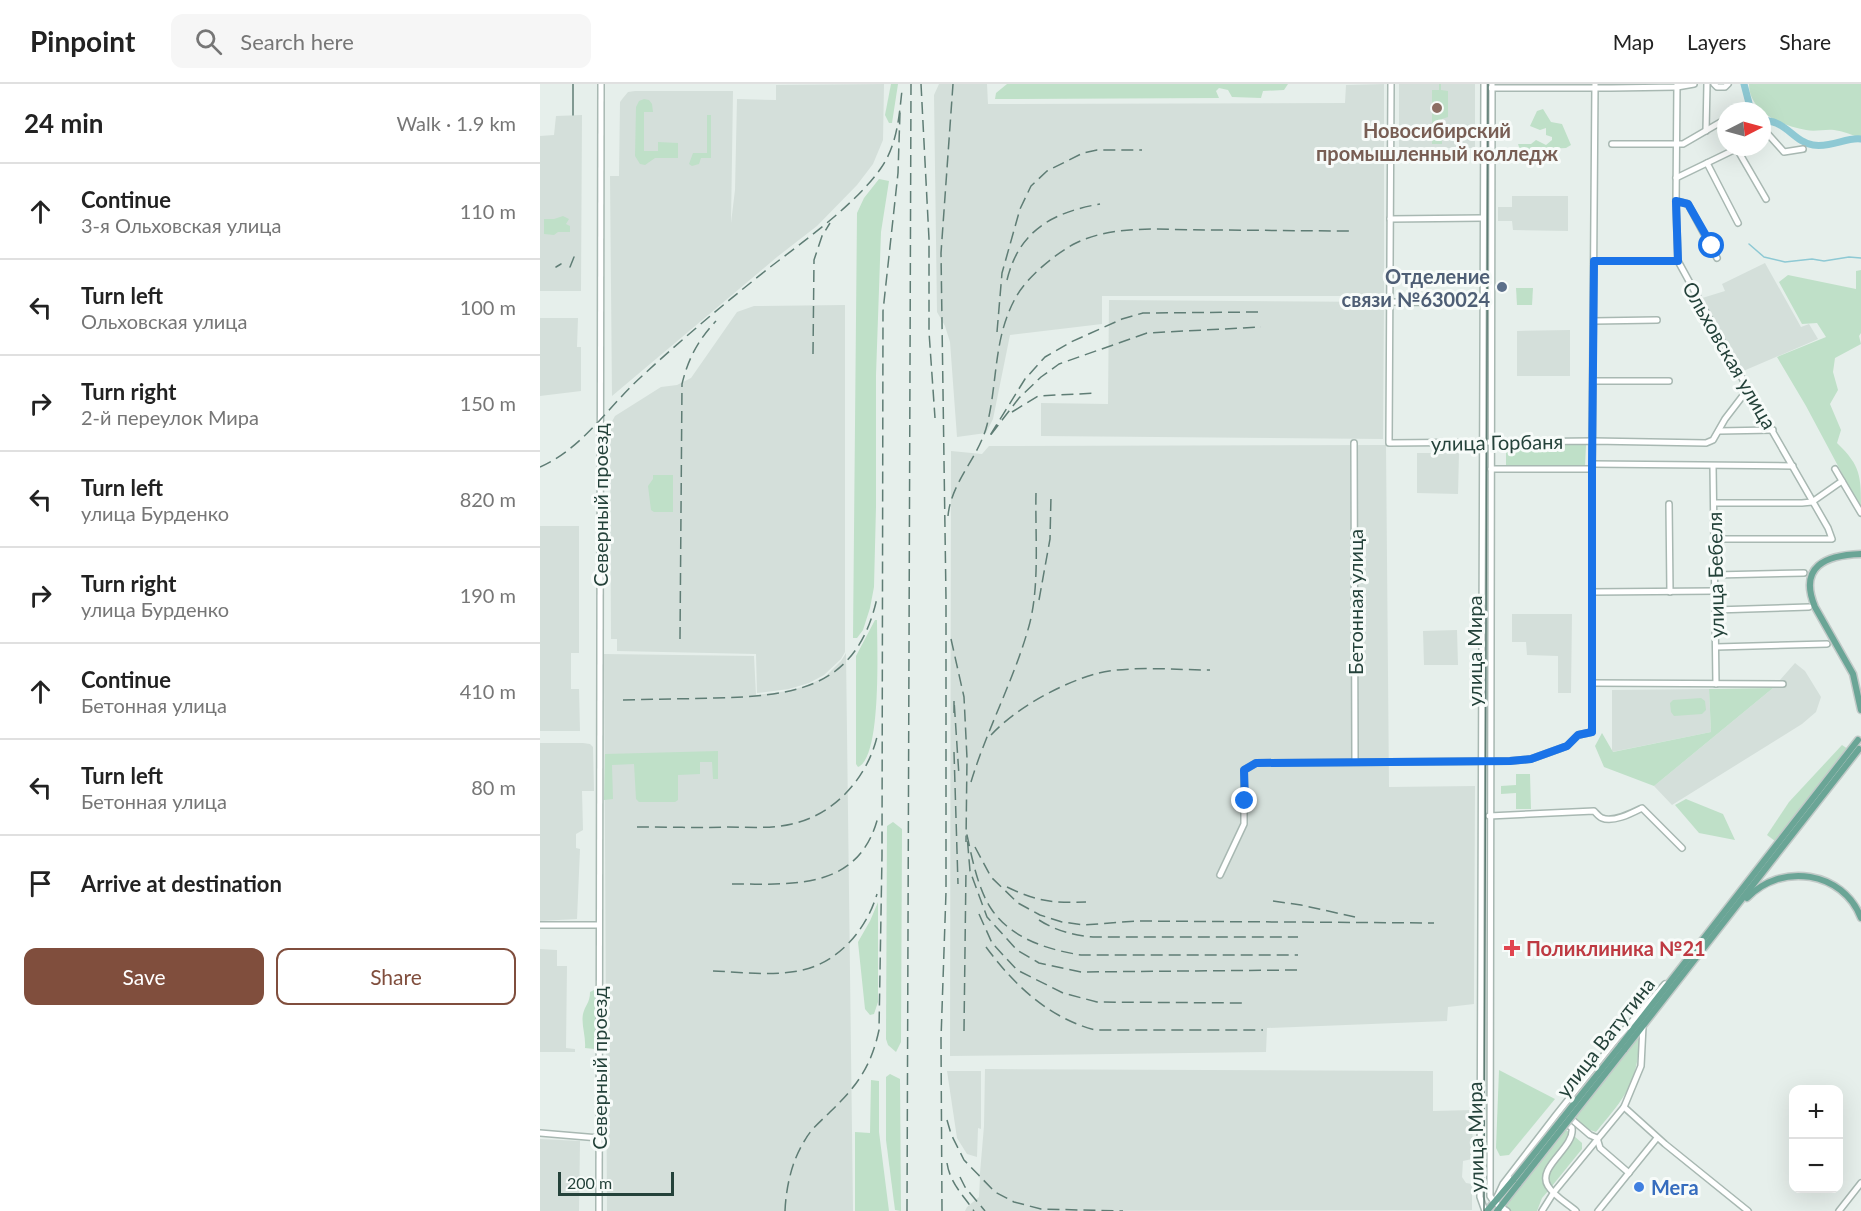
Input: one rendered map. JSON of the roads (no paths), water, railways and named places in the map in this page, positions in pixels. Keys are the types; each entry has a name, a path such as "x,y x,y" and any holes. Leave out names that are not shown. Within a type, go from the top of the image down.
{"main road":[{"path":"1861,554 1826,559 1814,572 1810,584 1815,607 1857,682 1861,710"},
{"name":"улица Ватутина","path":"1486,1211 1517,1181 1622,1048 1669,981 1858,740"},
{"name":"улица Ватутина","path":"1622,1048 1643,1026 1859,749"},
{"path":"1730,915 1755,890 1768,882 1796,876 1817,878 1831,884 1852,902 1861,918"},
{"name":"улица Ватутина","path":"1502,1209 1517,1181"}],"street":[{"name":"Северный проезд","path":"599,1211 601,84"},
{"path":"1391,84 1390,302 1483,303"},
{"path":"1484,86 1694,84"},
{"path":"1706,131 1707,84"},
{"path":"1714,84 1717,87 1725,87 1728,84"},
{"name":"Ольховская улица","path":"1677,85 1678,261 1828,528 1832,539 1714,538"},
{"name":"улица Мира","path":"1484,86 1480,1197 1486,1211"},
{"name":"улица Мира","path":"1492,86 1490,1196 1502,1209"},
{"path":"1220,875 1244,824 1244,770 1256,763 1355,761 1387,763 1531,759 1567,746 1578,735 1592,732 1595,86"},
{"path":"1612,144 1653,143 1676,146 1717,124"},
{"path":"1771,140 1784,152 1803,149"},
{"path":"1676,178 1721,156"},
{"path":"1742,156 1766,199"},
{"path":"1707,163 1738,223"},
{"path":"1676,201 1688,204 1717,258"},
{"path":"1390,219 1483,218"},
{"path":"1594,261 1678,261"},
{"name":"улица Горбаня","path":"1390,302 1389,443 1483,441 1706,443 1713,440 1719,431"},
{"path":"1594,321 1657,320"},
{"path":"1594,381 1669,381"},
{"path":"1748,389 1725,418 1719,431 1773,430"},
{"name":"Бетонная улица","path":"1354,443 1355,761"},
{"name":"улица Бебеля","path":"1713,466 1716,684"},
{"name":"улица Горбаня","path":"1491,470 1793,466"},
{"path":"1835,469 1861,513"},
{"path":"1714,503 1812,502 1842,482"},
{"path":"1669,504 1670,592"},
{"path":"1715,575 1804,573"},
{"path":"1593,592 1715,591"},
{"path":"1715,610 1809,607"},
{"path":"1716,647 1827,644"},
{"path":"1592,683 1783,684"},
{"path":"1481,816 1594,812 1603,819 1612,819 1632,814 1642,808 1682,848"},
{"path":"540,925 599,925"},
{"path":"1495,1201 1503,1184 1619,1036 1669,981"},
{"path":"1542,1211 1554,1192 1624,1107 1641,1066 1643,1026"},
{"path":"1481,1056 1490,1056"},
{"path":"1624,1107 1748,1211"},
{"path":"1561,1110 1590,1135 1597,1138"},
{"path":"1556,1116 1572,1128 1573,1132 1547,1171 1545,1179 1547,1185 1576,1211"},
{"path":"540,1132 599,1137"},
{"path":"1598,1211 1657,1137"},
{"path":"1597,1138 1600,1148 1629,1173"},
{"path":"1490,1183 1503,1184"},
{"path":"1839,1211 1861,1183"}],"waterway":[{"path":"1744,84 1749,102"},
{"path":"1771,121 1813,145 1820,146 1861,139"},
{"path":"1749,244 1764,257 1785,262 1861,258"}],"tram line":[{"path":"573,84 573,115"},
{"path":"1484,1211 1488,84"},
{"path":"570,267 574,257"},
{"path":"556,267 561,264"}],"railway":[{"path":"907,1211 911,84"},
{"path":"921,84 929,239 929,332 935,418"},
{"path":"942,1211 941,1039 946,892 946,599 941,253 953,84"},
{"path":"540,467 555,459 582,438 672,349 858,195 881,168 891,150 900,111 902,90"},
{"path":"785,1211 791,1174 800,1148 807,1136 862,1075 872,1055 879,1030 882,856 883,311 898,173 900,112"},
{"path":"997,332 1002,273 1020,209 1031,186 1047,171 1083,153 1097,150 1142,150"},
{"path":"1007,280 1020,248 1041,226 1068,212 1100,204"},
{"path":"813,354 814,260 822,236 830,223"},
{"path":"948,516 954,492 978,448 987,425 1003,328 1009,312 1027,282 1060,253 1091,237 1123,231 1157,229 1352,231"},
{"path":"1258,312 1143,313 1122,319 1071,342 1045,357 1025,379 989,437 1019,398 1059,364 1147,333 1261,327"},
{"path":"680,639 682,384 695,350 716,321"},
{"path":"1012,412 1038,396 1097,393"},
{"path":"971,782 1029,626 1036,577 1036,493"},
{"path":"1039,600 1050,539 1051,496"},
{"path":"623,700 744,697 796,689 818,681 838,669 854,652 868,628 877,598"},
{"path":"951,639 964,697 967,758 966,842"},
{"path":"991,735 1013,715 1039,698 1095,674 1137,669 1210,670"},
{"path":"954,713 954,700 959,776"},
{"path":"637,827 768,827 784,826 807,819 835,803 857,780 877,737"},
{"path":"954,752 958,884"},
{"path":"732,884 800,882 839,871 856,859 869,841 878,817"},
{"path":"1297,970 1081,972 1039,963 1017,950 987,917 970,871 967,835 973,864 987,902 1010,929 1032,942 1081,955 1298,955"},
{"path":"975,847 991,877 1018,903 1040,915 1062,922 1084,925 1136,921 1434,923"},
{"path":"964,1031 966,869"},
{"path":"1007,887 1028,896 1046,900 1086,902"},
{"path":"713,971 777,973 798,971 825,961 848,944 857,933 866,921 877,894"},
{"path":"1273,901 1355,917"},
{"path":"979,914 992,943 1017,970 1063,993 1097,1002 1247,1003"},
{"path":"1039,920 1065,932 1093,937 1298,937"},
{"path":"986,947 1021,987 1048,1008 1078,1025 1095,1030 1263,1030"},
{"path":"947,1120 964,1160 995,1192 1014,1202 1041,1209 1123,1211"},
{"path":"947,1163 954,1183 974,1211"},
{"path":"960,1177 965,1187 985,1211"}],"place":[{"name":"Новосибирский промышленный колледж","path":"1437,108"},
{"name":"Отделение связи №630024","path":"1502,287"},
{"name":"Поликлиника №21","path":"1512,948"},
{"name":"Мега","path":"1639,1187"}]}
